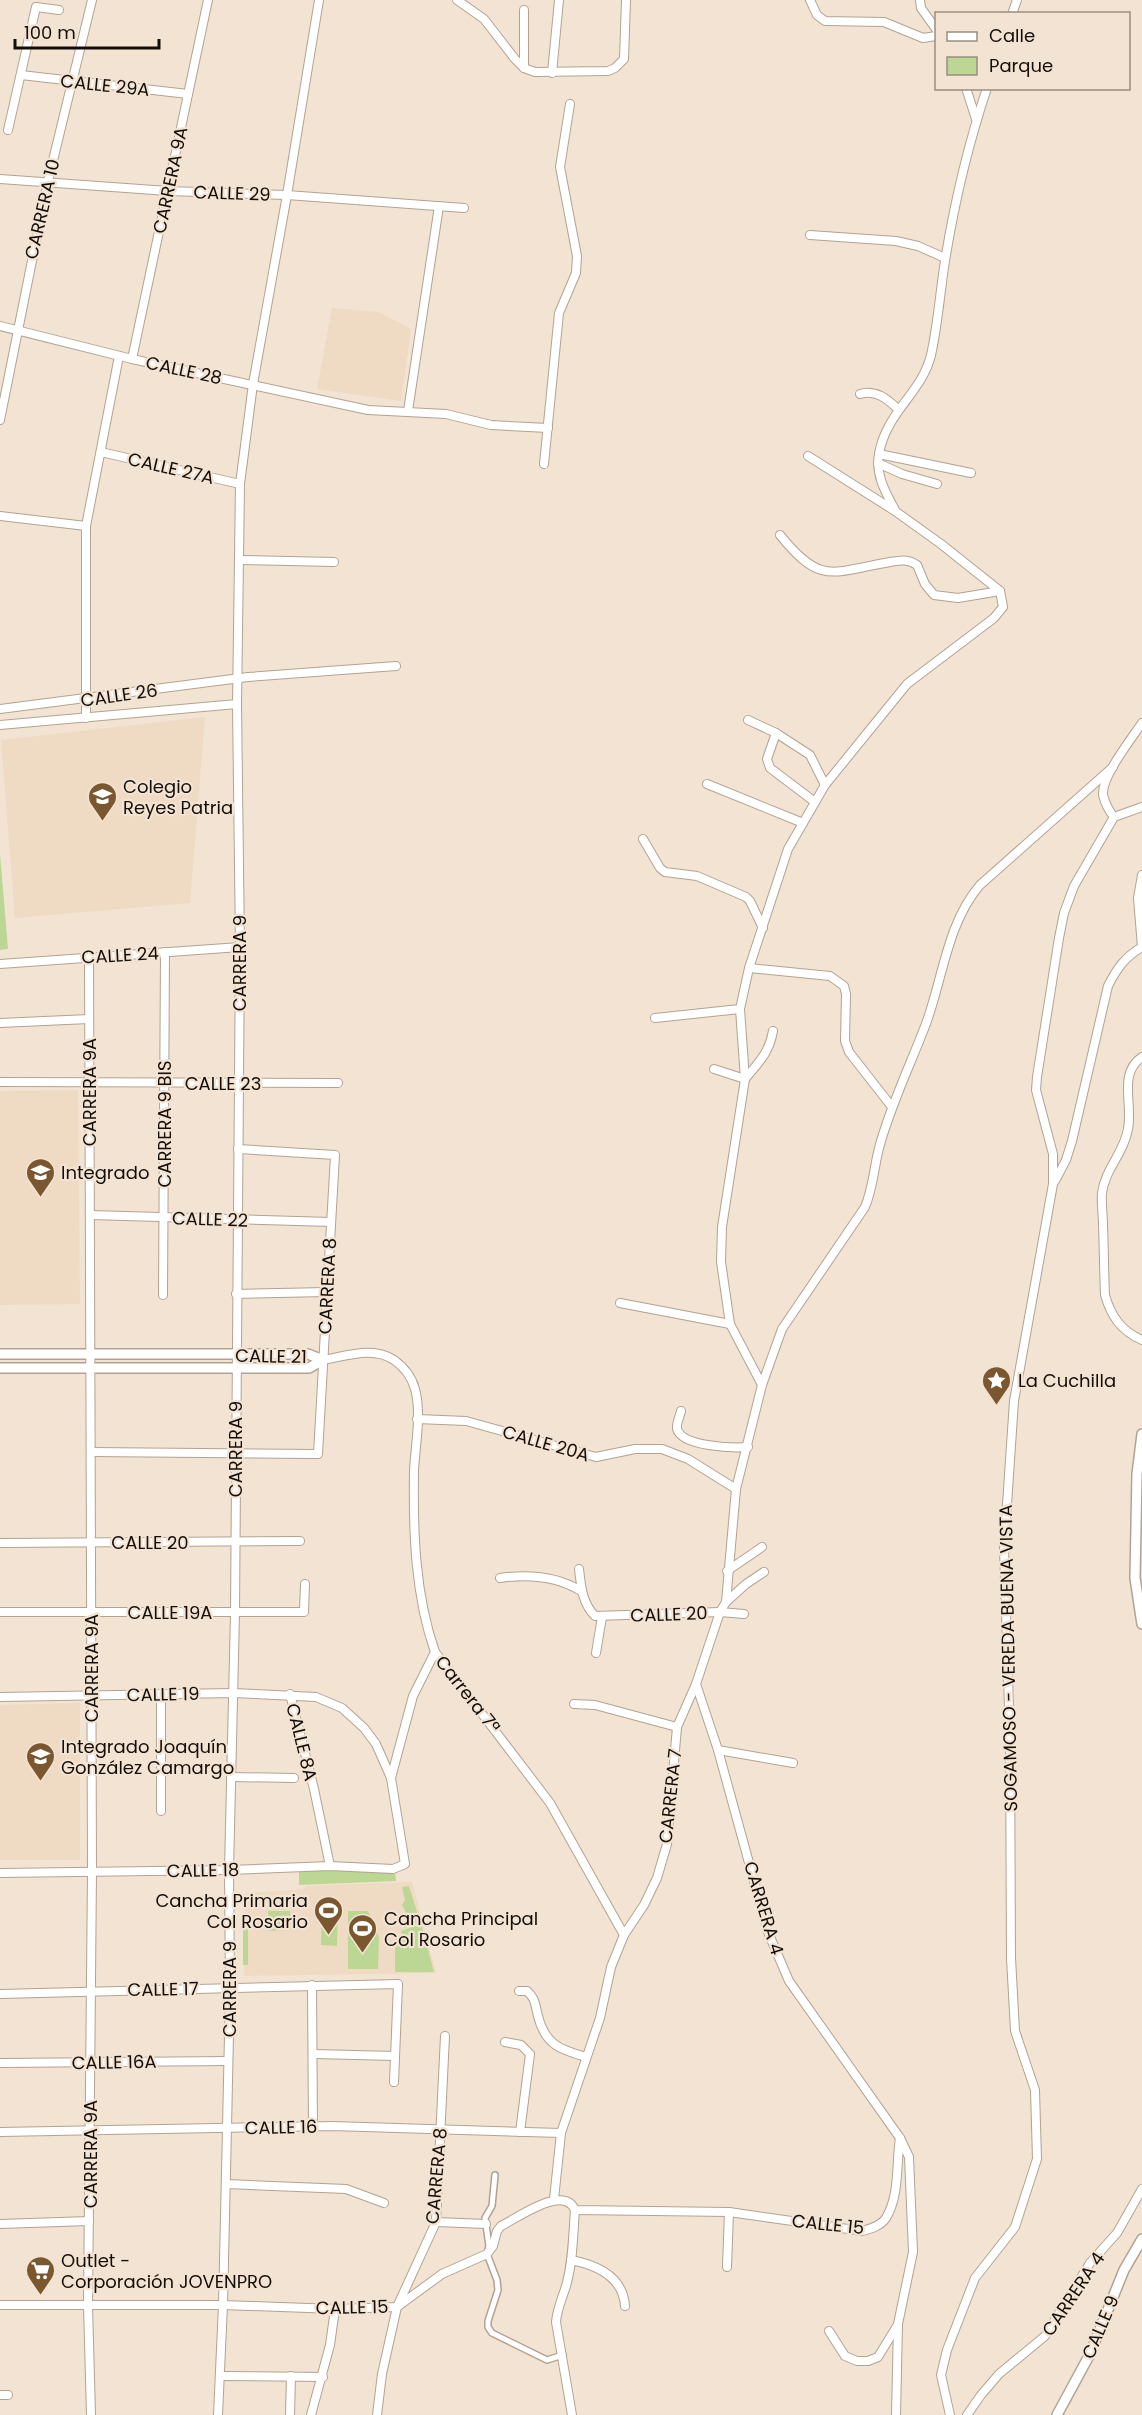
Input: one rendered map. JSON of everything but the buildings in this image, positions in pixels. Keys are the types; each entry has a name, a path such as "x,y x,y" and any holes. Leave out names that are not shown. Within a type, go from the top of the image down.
{"street":[{"name":"CARRERA 10","path":"0,420 16,329 48,181 92,0"},
{"name":"CARRERA 9A","path":"132,359 208,0"},
{"name":"CARRERA 9","path":"218,2415 224,2305 230,1988 229,1870 235,1613 240,947 237,704 240,484 253,384 319,0"},
{"path":"457,0 466,3 484,19 524,68 535,72 552,73 608,71 621,64 624,59 626,0"},
{"path":"552,73 559,0"},
{"path":"810,0 817,15 825,21 884,22 923,38 935,36"},
{"path":"920,0 921,8 935,28"},
{"path":"8,130 36,7 59,10"},
{"path":"524,10 524,68"},
{"name":"CALLE 29A","path":"21,75 188,94"},
{"path":"967,90 976,121"},
{"path":"895,511 882,484 878,463 879,454 886,430 898,409 923,376 931,356 945,258 976,121 986,90"},
{"path":"544,464 559,314 576,273 577,256 560,167 570,104"},
{"name":"CALLE 29","path":"0,179 168,191 287,195 464,208"},
{"path":"408,411 439,206"},
{"path":"810,235 896,241 918,246 945,258"},
{"name":"CALLE 28","path":"0,326 132,359 368,410 446,414 491,425 548,428"},
{"path":"86,718 86,526 119,356"},
{"path":"860,394 867,391 878,394 898,409"},
{"name":"CALLE 27A","path":"101,452 240,484"},
{"path":"879,454 971,473"},
{"path":"762,1385 730,1324 722,1271 722,1227 745,1079 740,1009 749,968 788,849 825,785 907,684 994,618 1003,607 1000,591 941,544 895,511 808,456"},
{"path":"878,463 902,474 937,484"},
{"path":"0,516 86,526"},
{"path":"780,535 801,560 826,572 844,572 905,560 917,565 925,584 934,595 958,598 1000,591"},
{"path":"240,560 334,562"},
{"name":"CALLE 26","path":"0,709 85,700 238,678 396,666"},
{"name":"CALLE 26","path":"0,725 237,704"},
{"path":"748,720 776,733 810,755 825,785"},
{"path":"1142,723 1113,767 1103,790 1107,807 1114,818 1142,807"},
{"path":"776,733 767,759 770,768 815,802"},
{"name":"CARRERA 7","path":"554,2199 561,2133 600,2019 611,1967 624,1935 653,1887 667,1844 677,1726 696,1684 720,1612 726,1602 727,1570 736,1489 762,1385 782,1329 865,1208 873,1189 880,1143 927,1020 958,919 967,900 1113,767"},
{"path":"707,784 803,823"},
{"name":"SOGAMOSO - VEREDA BUENA VISTA","path":"950,2415 941,2375 947,2350 975,2278 1015,2227 1037,2159 1035,2090 1015,2031 1013,1999 1011,1740 1004,1549 1014,1401 1053,1184 1053,1154 1036,1090 1059,938 1065,913 1074,886 1114,818"},
{"path":"643,839 660,868 666,872 697,876 746,897 762,928"},
{"path":"1053,1184 1066,1160 1072,1141 1108,986 1118,966 1142,947 1138,898 1142,875"},
{"name":"CALLE 24","path":"0,964 240,947"},
{"name":"CARRERA 9 BIS","path":"163,1295 165,952"},
{"name":"CARRERA 9A","path":"89,957 92,1871 88,2305 91,2415"},
{"path":"749,968 830,976 844,986 846,994 845,1041 849,1052 892,1107"},
{"path":"655,1018 740,1009"},
{"path":"0,1023 89,1019"},
{"path":"745,1079 770,1046 773,1031"},
{"path":"1142,1057 1130,1068 1127,1080 1130,1103 1128,1129 1116,1159 1108,1171 1102,1193 1105,1295 1110,1311 1118,1323 1142,1340"},
{"path":"714,1069 745,1079"},
{"name":"CALLE 23","path":"0,1082 338,1083"},
{"name":"CARRERA 8","path":"235,1455 318,1454 335,1155 238,1149"},
{"name":"CALLE 22","path":"90,1215 331,1222"},
{"path":"236,1294 327,1292"},
{"path":"620,1303 730,1324"},
{"name":"Carrera 7ª","path":"323,1360 372,1352 396,1361 411,1379 416,1391 417,1419 413,1515 416,1561 426,1626 435,1652 550,1803 624,1935"},
{"name":"CALLE 21","path":"0,1354 308,1354 323,1360"},
{"name":"CALLE 21","path":"0,1368 309,1368 323,1360"},
{"path":"681,1411 677,1426 682,1436 707,1445 726,1448 748,1447"},
{"name":"CALLE 20A","path":"417,1419 466,1421 596,1457 635,1449 662,1449 688,1459 736,1489"},
{"path":"1142,1434 1137,1474 1135,1578 1142,1624"},
{"path":"91,1452 235,1455"},
{"name":"CALLE 20","path":"0,1543 300,1541"},
{"path":"727,1570 762,1547"},
{"path":"579,1569 582,1591 588,1609 598,1616 596,1653"},
{"path":"726,1602 764,1572"},
{"path":"500,1578 528,1576 566,1581 582,1591"},
{"name":"CALLE 19A","path":"0,1612 304,1612 305,1584"},
{"name":"CALLE 20","path":"598,1616 720,1612 744,1614"},
{"path":"391,1778 413,1696 435,1652"},
{"name":"CARRERA 4","path":"696,1684 718,1750 768,1932 778,1959 789,1980 900,2138 909,2157 913,2252 898,2324 896,2415"},
{"path":"161,1694 161,1811"},
{"path":"290,1694 316,1697 342,1708 364,1728 375,1744 391,1778"},
{"name":"CALLE 19","path":"0,1698 290,1694"},
{"name":"CALLE 8A","path":"290,1694 314,1789 330,1866"},
{"path":"574,1704 595,1705 677,1726"},
{"path":"718,1750 793,1763"},
{"path":"231,1777 294,1778"},
{"name":"CALLE 18","path":"0,1873 229,1870 330,1866 393,1869 405,1864 391,1778"},
{"name":"CALLE 17","path":"0,1994 398,1984 395,2056"},
{"path":"312,1985 313,2127"},
{"path":"519,1991 526,1991 535,1999 542,2027 554,2045 586,2057"},
{"name":"CARRERA 8","path":"378,2415 382,2374 397,2307 436,2222 445,2036"},
{"path":"505,2042 521,2044 530,2054 520,2132"},
{"path":"314,2054 395,2056 394,2082"},
{"name":"CALLE 16A","path":"0,2063 228,2061"},
{"name":"CALLE 16","path":"0,2132 313,2127 561,2133"},
{"name":"CALLE 15","path":"554,2199 566,2200 575,2210 729,2212 862,2231 873,2228 886,2218 893,2195 900,2138"},
{"path":"495,2175 492,2206 485,2218 489,2246 487,2254 497,2280 498,2290 488,2327 492,2333 547,2360 563,2355"},
{"path":"226,2184 333,2187 346,2189 384,2203"},
{"name":"CARRERA 4","path":"968,2415 999,2374 1046,2336 1090,2263 1117,2233 1127,2218 1142,2189"},
{"path":"487,2254 501,2226 554,2199"},
{"path":"572,2415 556,2311 566,2286 571,2260 575,2210"},
{"path":"728,2267 729,2212"},
{"path":"0,2224 89,2221"},
{"path":"436,2222 486,2224"},
{"name":"CALLE 9","path":"1057,2415 1090,2354 1124,2270 1142,2239"},
{"name":"CALLE 15","path":"0,2305 224,2305 335,2309 397,2307 442,2274 487,2254"},
{"path":"571,2260 585,2263 612,2276 624,2293 625,2306"},
{"path":"311,2415 322,2377 335,2309"},
{"path":"829,2331 845,2356 857,2361 868,2361 878,2357 898,2324"},
{"path":"220,2376 322,2377"},
{"path":"291,2376 291,2415"}],"shaded area":[{"path":"332,308 379,312 411,329 401,401 317,389"},
{"name":"Colegio Reyes Patria","path":"205,717 190,903 15,918 1,740"},
{"name":"Integrado","path":"78,1090 80,1304 0,1305 0,1091"},
{"name":"Integrado Joaquín González Camargo","path":"80,1703 80,1860 0,1860 0,1705"},
{"path":"412,1882 436,1973 244,1976 245,1893 305,1889 305,1886"}],"green space":[{"path":"0,854 8,949 0,950"},
{"path":"299,1870 395,1871 396,1881 299,1885"},
{"path":"409,1886 420,1922 413,1925 402,1905 405,1900 402,1887"},
{"name":"Cancha Primaria Col Rosario","path":"338,1908 337,1946 321,1945 322,1909"},
{"path":"268,1911 290,1911 291,1930 268,1931"},
{"name":"Cancha Principal Col Rosario","path":"348,1911 368,1911 379,1937 378,1969 348,1969"},
{"path":"248,1921 248,1965 243,1965 243,1922"},
{"path":"421,1924 434,1972 395,1972 395,1939 402,1935 401,1931"}],"place":[{"name":"Colegio Reyes Patria","path":"102,822"},
{"name":"Integrado","path":"40,1198"},
{"name":"La Cuchilla","path":"997,1406"},
{"name":"Integrado Joaquín González Camargo","path":"40,1782"},
{"name":"Cancha Primaria Col Rosario","path":"329,1936"},
{"name":"Cancha Principal Col Rosario","path":"363,1954"},
{"name":"Outlet - Corporación JOVENPRO","path":"40,2296"}]}
